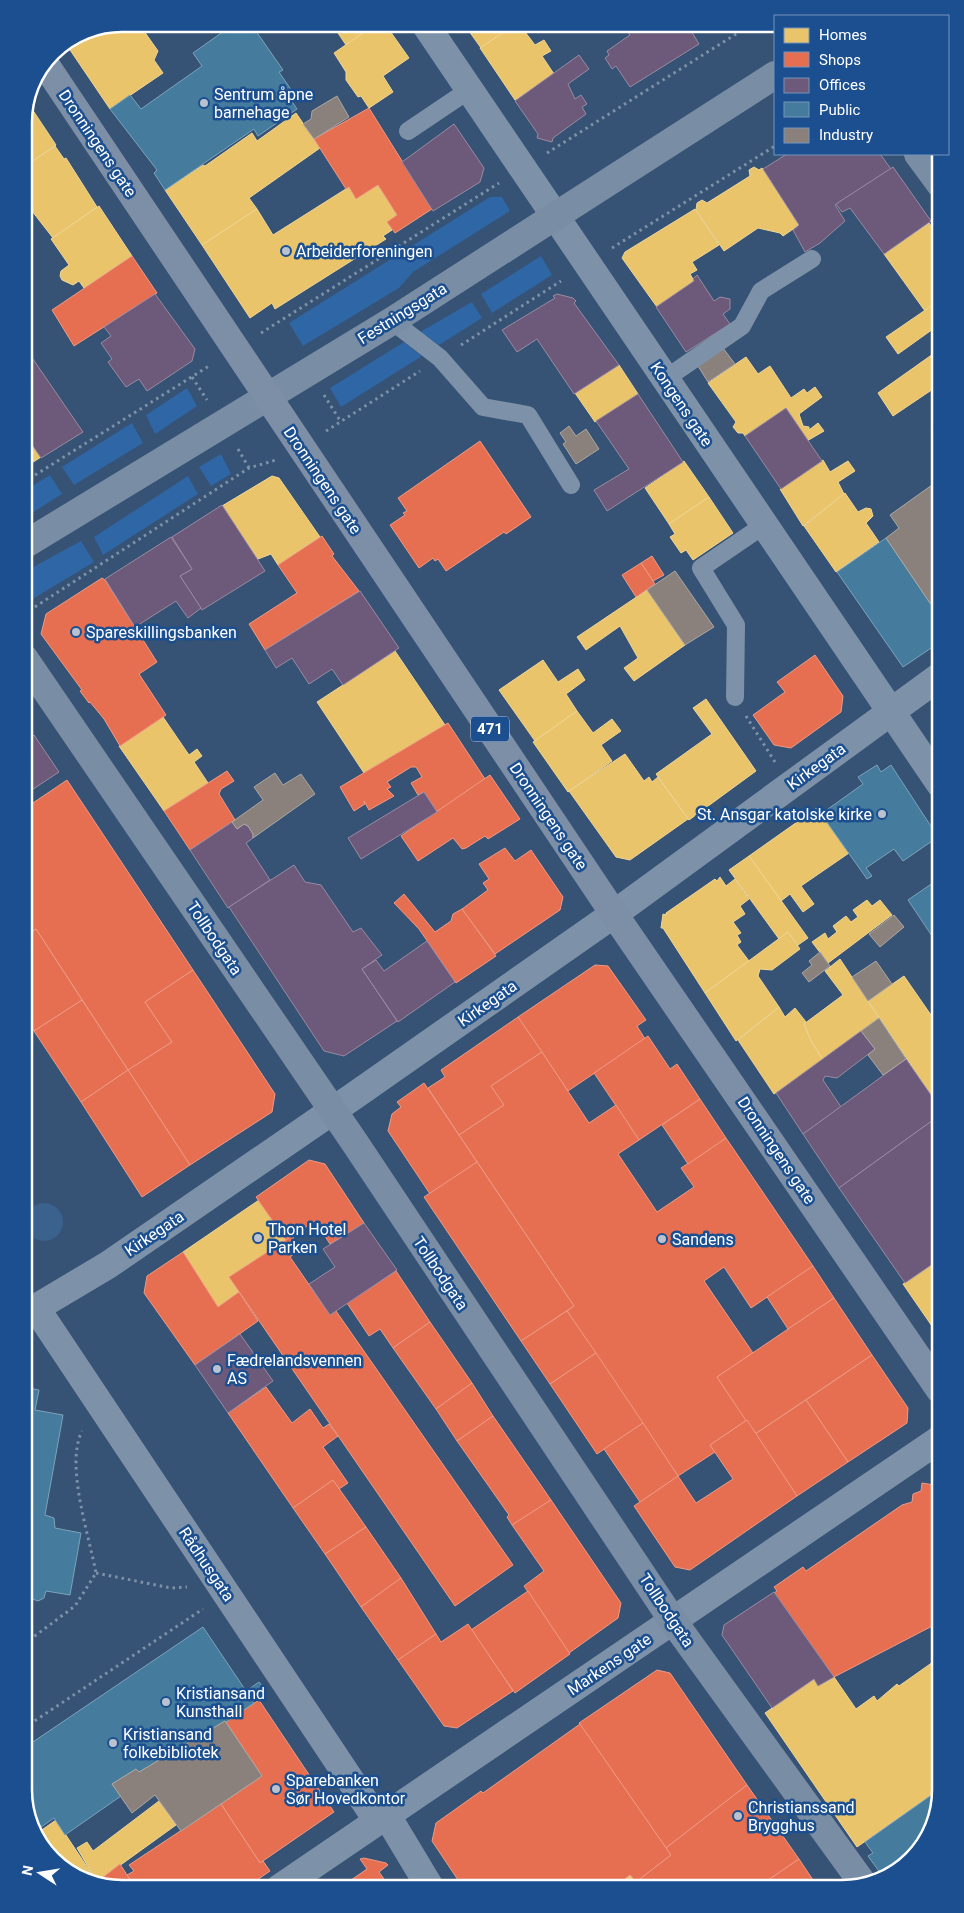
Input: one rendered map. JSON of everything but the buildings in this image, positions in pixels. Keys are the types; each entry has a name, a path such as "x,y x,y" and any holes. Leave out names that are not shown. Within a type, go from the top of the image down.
{"main road":[{"name":"Dronningens gate","path":"49,70 614,914 932,1378"},
{"name":"Festningsgata","path":"33,540 392,321 774,76"},
{"path":"919,155 932,173"},
{"name":"Tollbodgata","path":"33,671 333,1111 673,1621 860,1879"}],"street":[{"name":"Kongens gate","path":"430,33 932,772"},
{"name":"Kirkegata","path":"32,1310 147,1238 333,1111 614,914 932,682"},
{"name":"Rådhusgata","path":"32,1314 425,1880"},
{"name":"Markens gate","path":"291,1880 932,1444"}],"lane":[{"path":"408,130 469,90"},
{"path":"665,379 742,326 761,292 812,259"},
{"path":"392,321 440,358 483,407 528,414 571,485"},
{"path":"735,698 736,625 701,568 764,525"}],"path":[{"path":"543,156 738,33"},
{"path":"612,248 774,147"},
{"path":"256,335 504,180"},
{"path":"33,476 209,366"},
{"path":"192,376 208,403"},
{"path":"324,394 340,422"},
{"path":"235,445 249,468"},
{"path":"33,608 249,468 279,460"},
{"path":"735,698 790,786"},
{"path":"32,1638 75,1606 96,1573 75,1468 78,1440 85,1426"},
{"path":"96,1573 171,1588 194,1586"},
{"path":"32,1723 208,1606"}],"shaded area":[{"path":"490,197 502,197 510,211 413,272 399,288 303,346 289,323"},
{"path":"541,256 552,275 492,313 481,294"},
{"path":"472,302 482,318 439,345 420,332"},
{"path":"404,342 422,356 341,407 330,388"},
{"path":"187,388 197,406 155,434 146,415"},
{"path":"132,423 143,443 74,485 62,467"},
{"path":"221,454 231,474 211,486 199,467"},
{"path":"50,475 62,494 33,512 33,486"},
{"path":"188,476 198,494 103,555 94,537"},
{"path":"81,541 94,562 33,599 33,567"},
{"path":"44,1203 57,1209 63,1222 57,1235 44,1241 32,1236 32,1208"}],"place":[{"name":"Sentrum åpne barnehage","path":"204,103"},
{"name":"Arbeiderforeningen","path":"286,251"},
{"name":"Spareskillingsbanken","path":"76,632"},
{"name":"St. Ansgar katolske kirke","path":"882,814"},
{"name":"Thon Hotel Parken","path":"258,1238"},
{"name":"Sandens","path":"662,1239"},
{"name":"Fædrelandsvennen AS","path":"217,1369"},
{"name":"Kristiansand Kunsthall","path":"166,1702"},
{"name":"Kristiansand folkebibliotek","path":"113,1743"},
{"name":"Sparebanken Sør Hovedkontor","path":"276,1789"},
{"name":"Christianssand Brygghus","path":"738,1816"}]}
